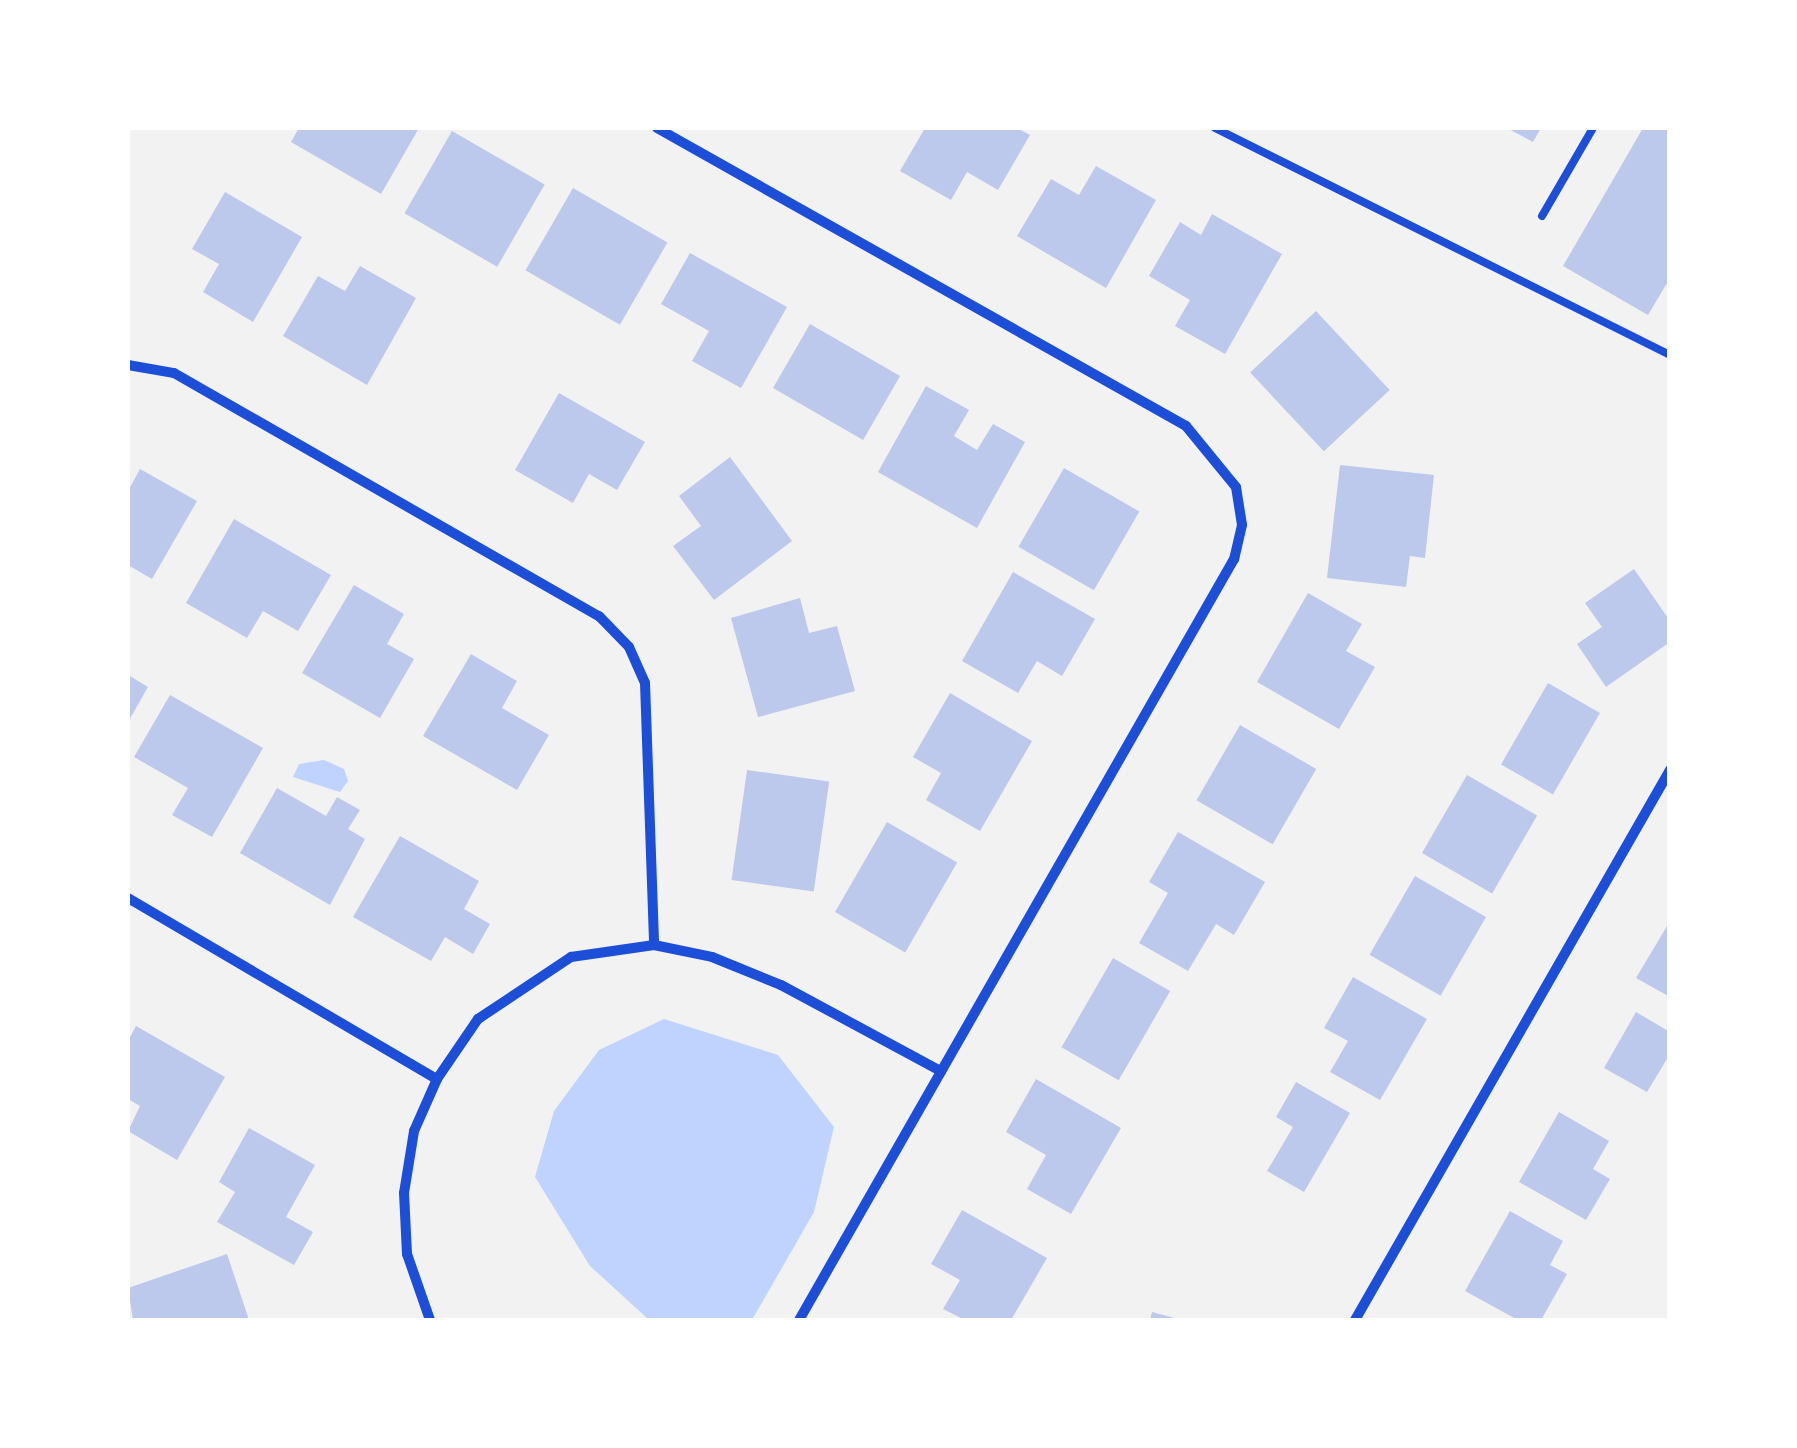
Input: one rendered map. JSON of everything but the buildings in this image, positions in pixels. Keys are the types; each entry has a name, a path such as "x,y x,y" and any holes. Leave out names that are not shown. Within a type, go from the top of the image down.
{"street":[{"path":"657,128 1186,426 1236,488 1242,526 1234,559 799,1320"},
{"path":"128,365 174,373 598,616 629,647 645,682 654,945"},
{"path":"1355,1320 1670,770"},
{"path":"128,898 437,1078"},
{"path":"427,1320 407,1254 404,1192 414,1131 437,1078 478,1019 522,986 571,958 654,945 712,957 781,985 941,1070"}],"lane":[{"path":"1216,128 1670,355"},
{"path":"1542,216 1592,128"}],"water":[{"path":"324,760 344,769 348,781 340,792 293,777 299,764"},
{"path":"664,1019 778,1055 834,1127 814,1212 752,1320 647,1318 590,1266 535,1177 554,1111 599,1050"}]}
